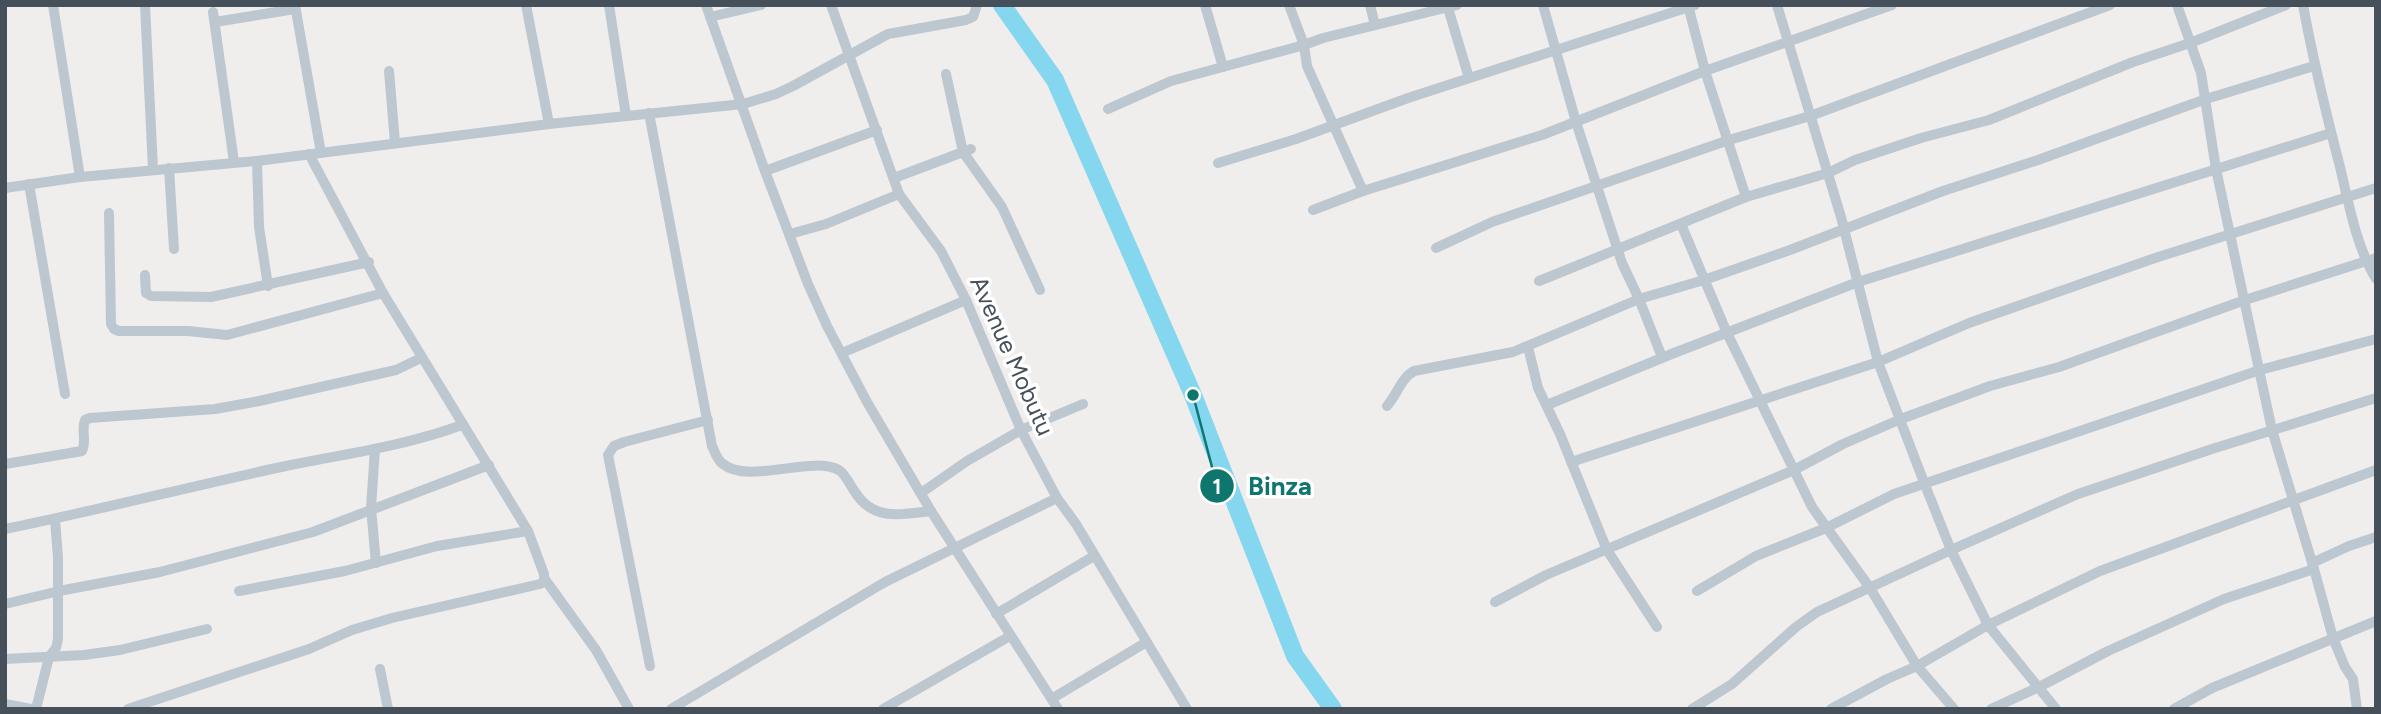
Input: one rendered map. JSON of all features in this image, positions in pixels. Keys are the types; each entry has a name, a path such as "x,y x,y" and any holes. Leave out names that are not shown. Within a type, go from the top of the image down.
{"street":[{"path":"53,5 80,177"},
{"path":"145,5 153,169"},
{"path":"526,5 549,124"},
{"path":"609,5 626,116"},
{"path":"706,5 808,284 842,353 920,493 1055,706 1146,643"},
{"path":"710,17 761,5"},
{"name":"Avenue Mobutu","path":"831,5 899,194 941,251 966,300 1021,430 1057,498 1076,524 1187,709"},
{"path":"5,188 80,177 257,161 549,124 743,104 776,94 888,34 966,20 973,17 976,5"},
{"path":"1205,5 1223,67"},
{"path":"1289,5 1304,45 1307,66 1363,191"},
{"path":"1370,5 1375,25"},
{"path":"1543,5 1576,122 1628,279 1662,357"},
{"path":"1777,5 1828,173 1878,362 1925,485 1951,550 1988,625 2056,709"},
{"path":"1313,210 1363,191 1576,122 1706,71 1892,5"},
{"path":"1436,248 1492,222 1729,140 1810,116 2110,5"},
{"path":"2177,5 2201,73 2216,169 2272,430 2333,638 2353,680 2357,709"},
{"path":"1539,281 1746,197 1828,173 1855,160 1921,138 1989,120 2286,5"},
{"path":"2303,5 2314,66 2347,198 2376,279"},
{"path":"1218,163 1690,6 1706,71 1746,197"},
{"path":"234,162 214,17 295,7 321,153"},
{"path":"1108,109 1171,81 1323,38 1452,7 1469,78"},
{"path":"1387,406 1405,377 1414,371 1492,358 1528,347 1639,299 1704,280 1943,191 2038,160 2206,99 2314,66"},
{"path":"389,71 395,143"},
{"path":"946,74 967,150 1002,207 1040,290"},
{"path":"649,113 712,446 717,457 723,465 733,469 756,471 828,467 843,474 860,499 879,513 892,516 931,510"},
{"path":"765,170 877,130"},
{"path":"1547,405 1662,357 1858,282 2331,133"},
{"path":"894,178 967,150"},
{"path":"309,154 369,262 383,293 528,531 544,578 596,650 629,709"},
{"path":"257,161 259,227 268,286"},
{"path":"169,168 173,249"},
{"path":"29,184 65,394"},
{"path":"1571,462 1878,362 1969,323 2155,258 2376,188"},
{"path":"790,234 826,224 899,194"},
{"path":"108,213 111,324 114,329 120,331 188,331 227,335 383,293"},
{"path":"1681,224 1727,333 1812,507 1870,588 1917,666 1954,709"},
{"path":"1495,602 1546,575 1794,470 1843,444 1901,419 1990,386 2059,367 2245,300 2370,260"},
{"path":"145,275 146,293 151,296 211,297 369,262"},
{"path":"842,353 966,300"},
{"path":"1697,591 1756,556 1826,528 1894,494 2260,370 2376,339"},
{"path":"1528,347 1538,388 1607,550 1657,627"},
{"path":"5,464 82,451 83,426 85,420 90,418 215,409 396,370 421,358"},
{"path":"1692,709 1732,684 1796,627 1817,612 1951,550 2078,494 2376,398"},
{"path":"920,493 967,461 1021,430 1083,404"},
{"path":"650,666 608,455 614,446 624,442 708,420"},
{"path":"5,529 419,439 462,425"},
{"path":"375,449 371,508 376,563"},
{"path":"5,604 160,572 313,532 489,465"},
{"path":"1831,709 1917,666 1988,625 2100,571 2376,470"},
{"path":"671,709 873,589 1057,498"},
{"path":"5,704 33,709 49,657 58,644 59,591 55,519"},
{"path":"239,591 376,563 437,546 528,531"},
{"path":"1991,709 2108,651 2224,599 2313,566 2349,546 2376,537"},
{"path":"996,614 1094,556"},
{"path":"128,709 309,649 352,630 392,618 540,584 544,578"},
{"path":"2174,709 2212,688 2376,621"},
{"path":"5,659 120,650 207,629"},
{"path":"883,709 1010,636"},
{"path":"380,669 388,709"}],"waterway":[{"path":"1002,5 1055,80 1193,395 1295,656 1333,709"}],"place":[{"name":"Binza","path":"1193,395"}]}
